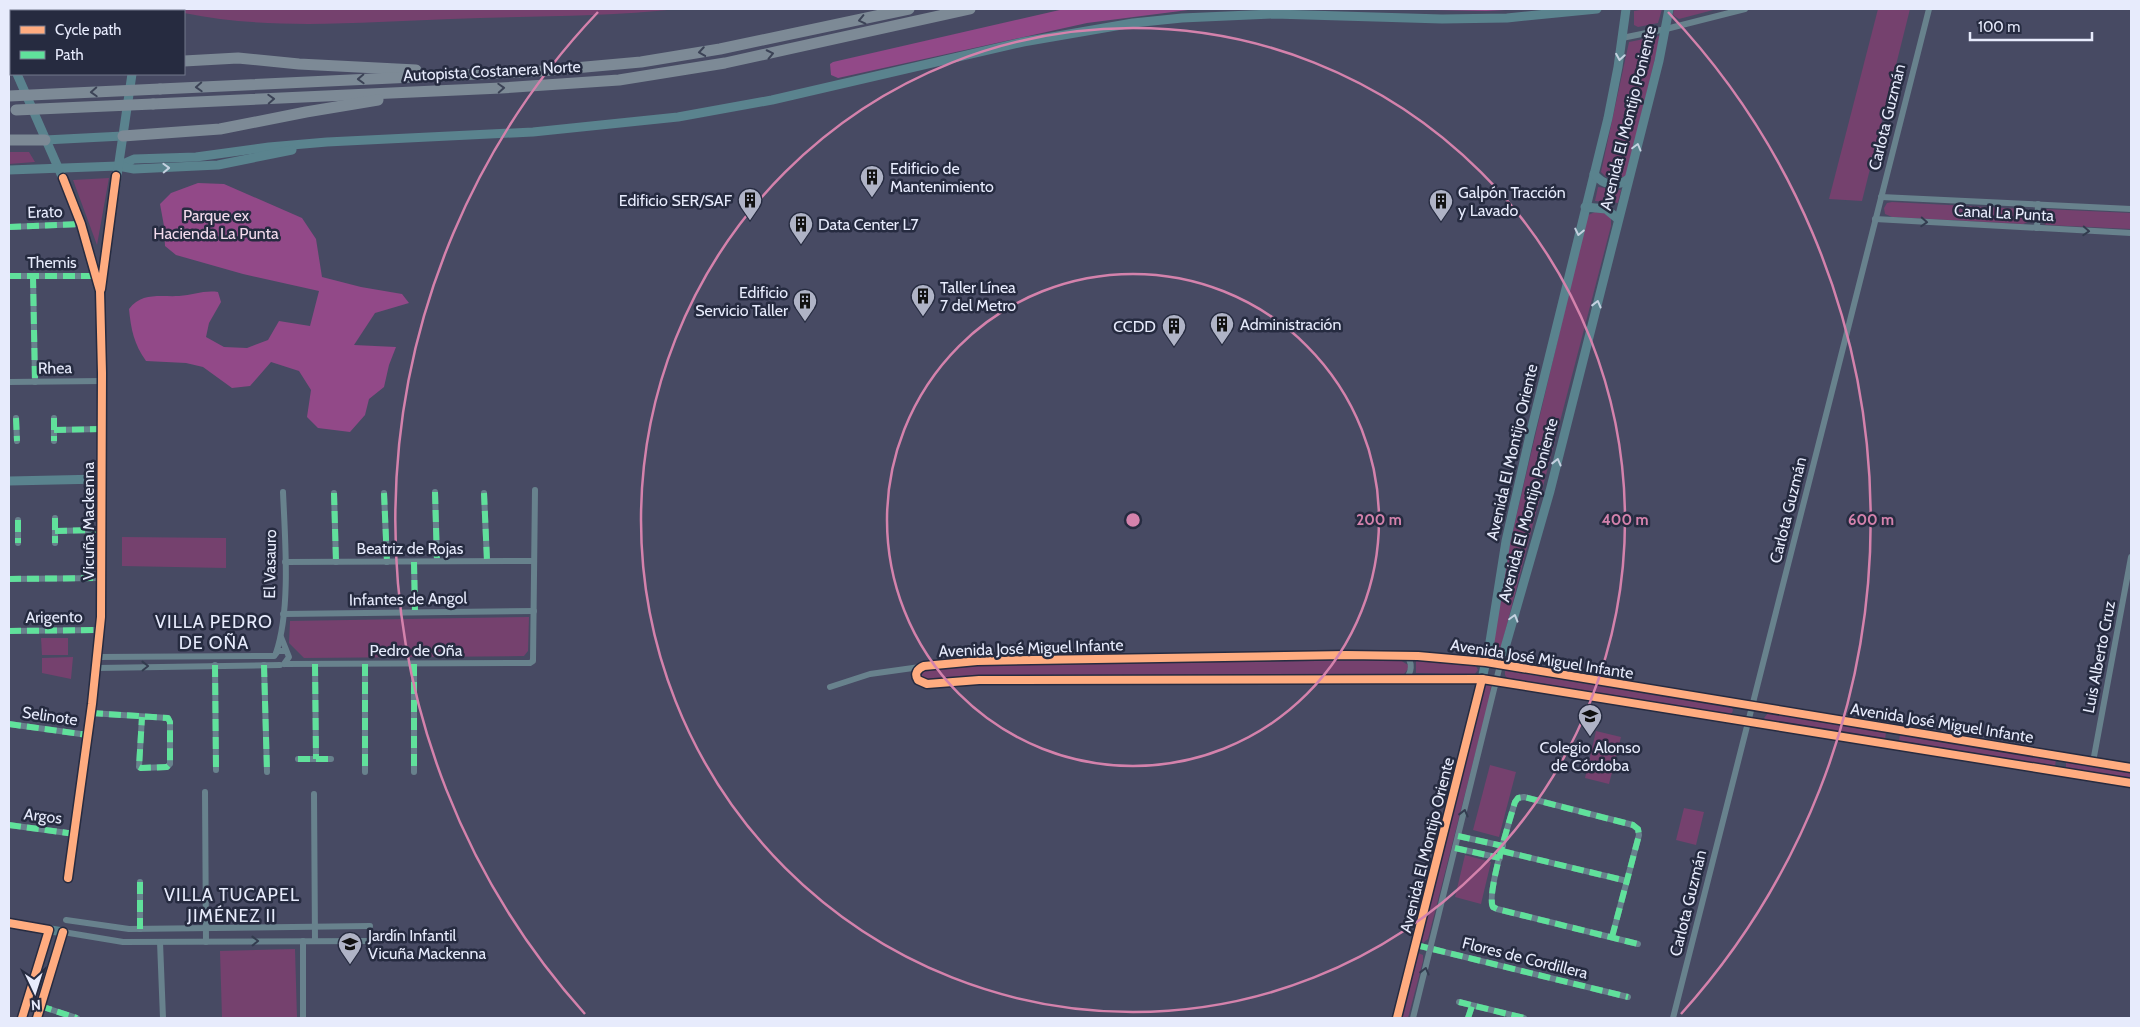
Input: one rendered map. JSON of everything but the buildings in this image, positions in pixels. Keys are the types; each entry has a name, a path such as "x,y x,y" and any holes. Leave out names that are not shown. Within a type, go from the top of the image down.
{"highway":[{"name":"Autopista Costanera Norte","path":"9,96 559,70 641,62 728,47 909,9"},
{"name":"Autopista Costanera Norte","path":"13,110 581,83 678,72 776,53 970,9"},
{"path":"185,61 244,58 299,64 462,75"},
{"path":"123,136 220,129 331,107 453,90"},
{"path":"9,140 45,140"}],"street":[{"path":"9,170 118,166 134,159 196,157 269,147 327,142 533,132 678,117 772,100 1023,42 1134,23 1191,17 1274,14 1449,19 1507,18 1597,9"},
{"name":"Avenida El Montijo Oriente","path":"1397,1018 1486,662 1506,541 1613,92 1626,9"},
{"name":"Avenida El Montijo Poniente","path":"1413,1018 1500,665 1550,491 1666,30 1669,9"},
{"path":"1622,38 1666,30 1745,9"},
{"name":"Carlota Guzmán","path":"1673,1018 1929,9"},
{"name":"Vicuña Mackenna","path":"17,75 81,224 100,291 102,381 102,578 100,630 97,668 68,878"},
{"path":"100,291 132,75"},
{"path":"45,140 123,136"},
{"path":"1594,174 1604,182 1611,184 1620,184 1628,179"},
{"name":"Canal La Punta","path":"1881,197 2131,209"},
{"path":"2037,228 2038,204"},
{"path":"1585,207 1606,208 1618,219"},
{"name":"Canal La Punta","path":"1875,219 2131,233"},
{"name":"Erato","path":"9,227 81,224"},
{"name":"Themis","path":"9,276 95,276"},
{"path":"33,276 35,382"},
{"name":"Rhea","path":"9,382 102,381"},
{"path":"16,418 17,441"},
{"path":"54,418 54,441"},
{"path":"54,430 102,429"},
{"path":"9,430 16,430"},
{"path":"9,481 102,479"},
{"path":"534,611 535,490"},
{"name":"El Vasauro","path":"275,654 281,637 283,614 285,562 283,492"},
{"path":"435,492 437,562"},
{"path":"334,493 336,562"},
{"path":"384,493 387,562"},
{"path":"484,493 486,561"},
{"path":"55,518 56,543"},
{"path":"18,520 18,543"},
{"path":"55,531 102,530"},
{"path":"9,532 18,532"},
{"name":"Luis Alberto Cruz","path":"2093,762 2131,557"},
{"name":"Beatriz de Rojas","path":"285,562 534,561"},
{"path":"414,562 415,612"},
{"path":"9,579 102,578"},
{"name":"Infantes de Angol","path":"283,614 534,611"},
{"name":"Pedro de Oña","path":"97,668 282,664 530,663 533,661 534,611"},
{"name":"Arigento","path":"9,631 100,630"},
{"name":"El Vasauro","path":"281,637 287,654"},
{"path":"98,657 275,654 278,651 287,654 298,664"},
{"path":"275,654 276,663 282,664 287,654"},
{"path":"1405,680 1411,668 1410,660 1406,655"},
{"name":"Avenida José Miguel Infante","path":"2131,768 1486,662 1406,655 958,662 922,667 918,670 916,676 919,682 927,684 979,680 1482,679 2131,783"},
{"path":"315,664 316,759"},
{"path":"365,664 365,772"},
{"path":"414,664 414,772"},
{"path":"214,665 216,770"},
{"path":"264,665 267,772"},
{"path":"830,687 870,674 922,667"},
{"path":"91,713 166,717 170,720 170,764 167,768 141,768 139,765 142,717"},
{"name":"Selinote","path":"9,724 88,735"},
{"path":"1893,744 1891,736 1896,729"},
{"path":"298,759 331,759"},
{"path":"205,792 206,942"},
{"path":"314,794 315,941"},
{"path":"1612,938 1639,835 1638,829 1634,825 1524,797 1518,798 1514,802 1490,900 1495,908 1612,938 1638,944"},
{"name":"Argos","path":"9,825 75,834"},
{"path":"1458,836 1501,852 1627,881"},
{"path":"1455,848 1501,852"},
{"path":"140,882 140,929"},
{"path":"66,920 122,929 370,926"},
{"path":"9,923 118,942 369,941"},
{"path":"22,1018 49,930"},
{"path":"37,1017 63,932"},
{"path":"303,941 303,1018"},
{"path":"160,942 163,1018"},
{"name":"Flores de Cordillera","path":"1416,945 1628,997"},
{"path":"30,992 37,1017"},
{"path":"1459,1002 1524,1018"},
{"path":"40,1006 77,1018"},
{"path":"1468,1018 1472,1006"}],"shaded area":[{"path":"158,9 678,9 593,15 317,24 284,24 217,19 185,13 185,10"},
{"path":"1662,9 1658,23 1638,27 1634,25 1634,11"},
{"path":"1674,9 1717,9 1679,19 1673,15"},
{"path":"1878,9 1910,9 1862,201 1829,199"},
{"path":"1659,36 1626,177 1606,177 1601,172 1629,42"},
{"path":"9,152 29,152 35,162 9,164"},
{"path":"109,178 97,245 73,180"},
{"path":"1598,187 1621,190 1618,203 1595,201"},
{"path":"1887,203 2024,209 2029,211 2031,216 2028,222 2023,224 1892,217 1885,214 1884,208"},
{"path":"2045,209 2131,213 2131,229 2046,225 2040,219"},
{"path":"1595,212 1607,213 1611,216 1611,226 1498,659 1492,659 1490,657 1507,556 1586,219 1588,215"},
{"path":"122,537 226,538 226,568 122,566"},
{"path":"529,617 528,651 524,656 304,658 289,643 290,621"},
{"path":"41,638 68,638 68,655 42,655"},
{"path":"73,657 71,679 42,673 42,658"},
{"path":"1400,660 1408,665 1408,669 1404,674 956,677 926,680 921,676 924,671 928,670 972,665"},
{"path":"1416,660 1475,664 1478,670 1474,675 1416,673"},
{"path":"1509,670 1731,706 1733,710 1732,713 1728,714 1507,678 1505,671"},
{"path":"1485,685 1491,685 1490,696 1428,939 1423,943 1421,938"},
{"path":"1768,713 1886,732 1885,740 1767,721 1764,718"},
{"path":"1596,731 1621,737 1609,784 1585,778"},
{"path":"1900,734 2056,759 2055,767 1899,741"},
{"path":"2066,762 2131,771 2131,779 2069,769 2066,767"},
{"path":"1490,765 1516,772 1499,837 1473,830"},
{"path":"1684,808 1704,812 1696,845 1676,840"},
{"path":"1465,855 1491,862 1481,904 1455,897"},
{"path":"295,949 297,1018 222,1018 220,951"},
{"path":"1418,953 1423,955 1423,961 1408,1018 1400,1018 1416,956"}],"green space":[{"path":"1064,9 1196,9 1087,23 838,78 831,75 830,64 833,62"},
{"path":"1380,9 1525,9 1486,11"},
{"name":"Parque ex Hacienda La Punta","path":"198,183 224,184 302,218 316,239 322,277 361,287 402,294 409,303 375,313 354,345 396,347 389,365 384,387 369,399 365,415 350,432 318,428 307,417 311,390 299,371 271,362 250,386 232,388 203,367 186,363 146,361 142,355 134,336 129,309 140,300 152,296 179,296 203,292 218,292 221,302 209,323 206,337 224,347 247,348 268,340 279,321 310,326 319,291 243,274 176,255 165,246 160,204 171,193"}],"marked path":[{"path":"9,227 81,224"},
{"path":"9,276 95,276"},
{"path":"33,276 35,382"},
{"path":"16,418 17,441"},
{"path":"54,418 54,441"},
{"path":"54,430 102,429"},
{"path":"435,492 437,561"},
{"path":"334,493 336,562"},
{"path":"384,493 387,562"},
{"path":"484,493 487,561"},
{"path":"55,518 55,543"},
{"path":"18,520 18,543"},
{"path":"55,531 101,530"},
{"path":"414,562 415,612"},
{"path":"9,579 102,578"},
{"path":"9,631 100,630"},
{"path":"315,664 316,759"},
{"path":"365,664 365,772"},
{"path":"414,664 414,772"},
{"path":"215,665 216,770"},
{"path":"264,665 267,772"},
{"path":"91,713 168,718 170,722 170,764 167,767 139,767 142,717"},
{"path":"9,724 88,735"},
{"path":"298,759 331,759"},
{"path":"1612,937 1639,835 1638,829 1633,825 1524,797 1518,798 1512,811 1496,873 1493,888 1493,907 1638,944"},
{"path":"9,825 75,834"},
{"path":"1458,836 1503,846"},
{"path":"1455,848 1500,858"},
{"path":"1502,851 1627,881"},
{"path":"140,882 140,929"},
{"path":"1416,945 1628,997"},
{"path":"1459,1002 1524,1018"},
{"path":"40,1006 77,1018"},
{"path":"1468,1018 1472,1006"}],"cycle path":[{"path":"101,289 116,176"},
{"path":"63,178 81,224 100,291 102,373 101,617 92,704 68,878"},
{"path":"2131,768 1486,662 1418,656 1346,655 977,661 924,666 916,674 918,680 927,684 979,680 1482,679 2131,783"},
{"path":"1397,1018 1482,679"},
{"path":"9,923 49,930 22,1018"},
{"path":"37,1018 63,932"}],"place":[{"name":"Edificio de Mantenimiento","path":"872,198"},
{"name":"Edificio SER/SAF","path":"750,221"},
{"name":"Galpón Tracción y Lavado","path":"1441,222"},
{"name":"Data Center L7","path":"801,245"},
{"name":"Taller Línea 7 del Metro","path":"923,317"},
{"name":"Edificio Servicio Taller","path":"805,322"},
{"name":"Administración","path":"1222,345"},
{"name":"CCDD","path":"1174,347"},
{"name":"Colegio Alonso de Córdoba","path":"1590,737"},
{"name":"Jardín Infantil Vicuña Mackenna","path":"350,965"}],"district":[{"name":"VILLA PEDRO DE OÑA","path":"214,632"},
{"name":"VILLA TUCAPEL JIMÉNEZ II","path":"232,905"}]}
